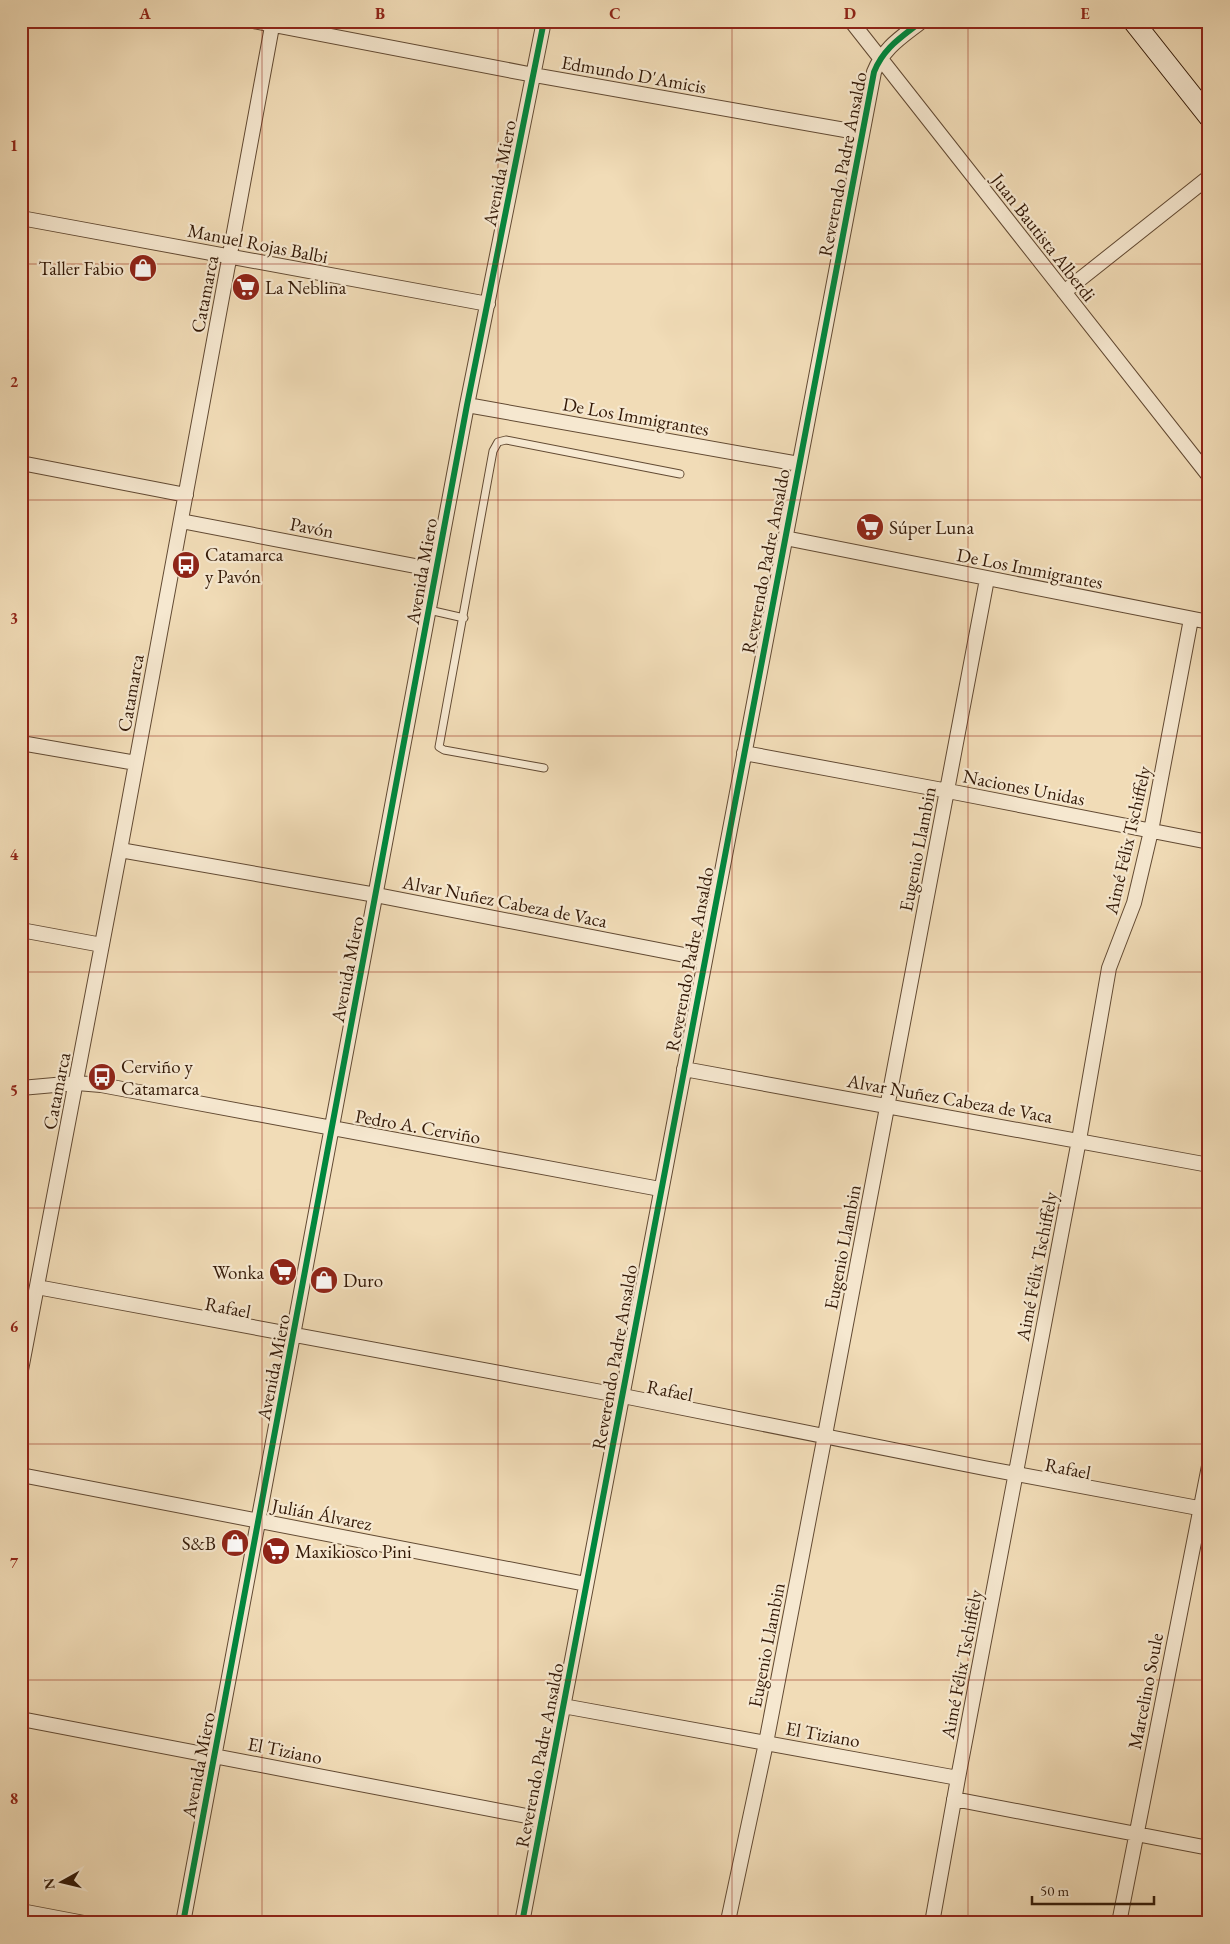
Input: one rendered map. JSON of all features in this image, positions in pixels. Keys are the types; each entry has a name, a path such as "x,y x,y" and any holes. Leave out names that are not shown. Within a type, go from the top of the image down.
{"street":[{"name":"Edmundo D'Amicis","path":"253,21 273,23 534,75 862,133"},
{"name":"Avenida Miero","path":"184,1923 467,405 544,21"},
{"name":"Juan Bautista Alberdi","path":"850,21 1209,476"},
{"name":"Reverendo Padre Ansaldo","path":"522,1923 623,1396 660,1189 874,72 880,58 889,47 922,21"},
{"path":"1134,21 1209,117"},
{"name":"Catamarca","path":"21,1370 77,1083 273,23"},
{"path":"1064,292 1209,177"},
{"name":"Manuel Rojas Balbi","path":"21,218 488,304"},
{"name":"De Los Immigrantes","path":"467,405 799,464"},
{"path":"21,463 186,495"},
{"name":"Pavón","path":"181,521 436,570"},
{"name":"De Los Immigrantes","path":"785,538 1209,622"},
{"name":"Eugenio Llambin","path":"728,1921 766,1743 987,579"},
{"name":"Aimé Félix Tschiffely","path":"932,1923 1110,968 1134,903 1151,831 1191,619"},
{"path":"21,742 136,763"},
{"name":"Naciones Unidas","path":"744,753 1209,842"},
{"name":"Alvar Nuñez Cabeza de Vaca","path":"120,850 376,895 705,959"},
{"path":"21,930 102,945"},
{"name":"Alvar Nuñez Cabeza de Vaca","path":"684,1069 1209,1165"},
{"name":"Pedro A. Cerviño","path":"21,1088 77,1083 101,1085 660,1189"},
{"name":"Rafael","path":"37,1287 623,1396 1016,1474 1205,1509"},
{"name":"Marcelino Soule","path":"1119,1923 1205,1509 1209,1466"},
{"name":"Julián Álvarez","path":"21,1475 586,1584"},
{"name":"El Tiziano","path":"563,1706 958,1778"},
{"name":"El Tiziano","path":"21,1719 542,1819"},
{"path":"954,1799 1209,1848"},
{"path":"21,1911 84,1923"}],"lane":[{"path":"544,768 444,750 439,747 493,451 498,442 506,440 680,474"},
{"path":"429,610 464,618"}],"cycle path":[{"path":"183,1923 467,405 544,21"},
{"path":"522,1923 874,72 888,49 922,21"}],"place":[{"name":"Taller Fabio","path":"143,268"},
{"name":"La Neblina","path":"246,287"},
{"name":"Súper Luna","path":"870,527"},
{"name":"Catamarca y Pavón","path":"186,565"},
{"name":"Cerviño y Catamarca","path":"102,1077"},
{"name":"Wonka","path":"283,1272"},
{"name":"Duro","path":"324,1280"},
{"name":"S&B","path":"235,1543"},
{"name":"Maxikiosco Pini","path":"276,1551"}]}
